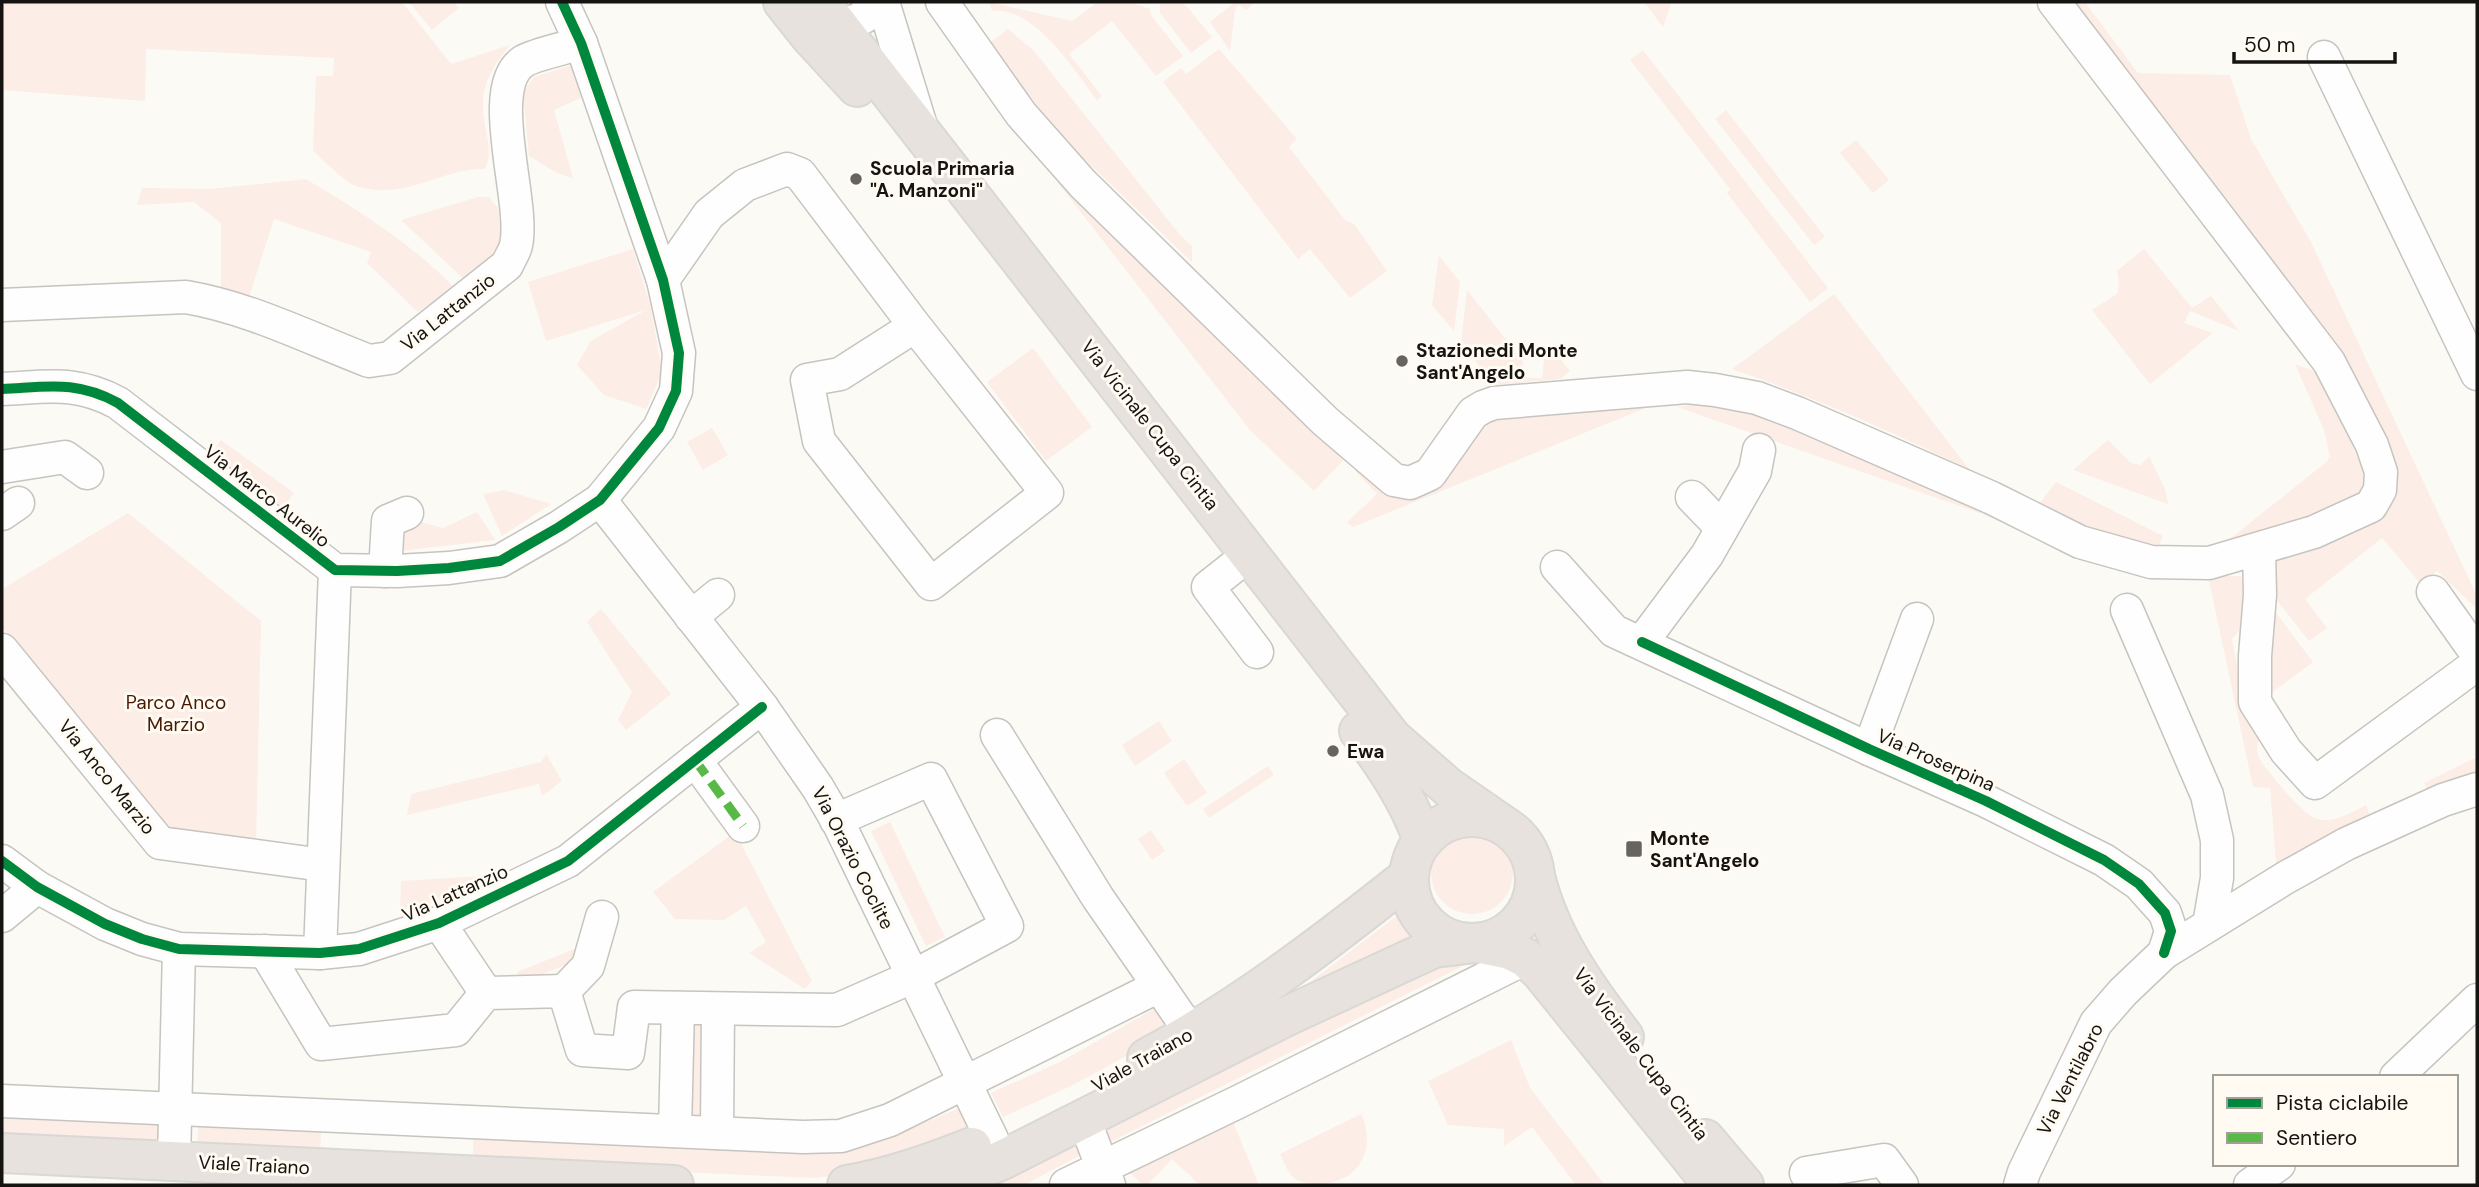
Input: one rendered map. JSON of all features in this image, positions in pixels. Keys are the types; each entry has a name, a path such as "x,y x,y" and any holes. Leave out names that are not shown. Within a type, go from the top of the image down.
{"main road":[{"name":"Via Vicinale Cupa Cintia","path":"783,2 844,21 922,130 1392,738 1448,787 1503,825"},
{"name":"Via Vicinale Cupa Cintia","path":"844,21 848,75 1387,767 1412,810 1423,840"},
{"path":"1481,817 1503,825 1519,837 1530,854 1535,876 1533,895 1524,915 1504,934 1490,940 1459,942 1446,937 1428,925 1414,905 1408,877 1415,850 1434,829 1458,818 1481,817"},
{"name":"Via Vicinale Cupa Cintia","path":"1535,876 1541,900 1565,954 1616,1026 1744,1185"},
{"name":"Viale Traiano","path":"1080,1108 1326,942 1408,877"},
{"name":"Via Vicinale Cupa Cintia","path":"1476,943 1510,950 1526,958 1541,972 1713,1185"},
{"name":"Viale Traiano","path":"942,1185 997,1150 1080,1108 1434,948 1476,943"},
{"name":"Viale Traiano","path":"847,1185 870,1182 929,1164 997,1150"},
{"name":"Viale Traiano","path":"2,1153 175,1171 233,1185"},
{"name":"Viale Traiano","path":"2,1175 175,1171 674,1185"}],"street":[{"name":"Via Marco Aurelio","path":"2,389 68,386 97,392 118,403 335,570 449,568 500,561 600,500 659,428 676,391 679,353 663,280 581,43 562,2"},
{"path":"883,2 922,130"},
{"path":"942,2 1020,114 1083,184 1325,421 1394,480 1410,484 1430,474 1473,413 1494,403 1687,387 1758,398 1992,498 2080,542 2151,562 2209,563 2314,532 2371,506 2380,490 2381,472 2372,445 2329,362 2054,2"},
{"name":"Via Lattanzio","path":"2,306 186,297 244,312 369,361 390,358 508,265 517,244 505,104 510,79 523,61 581,43"},
{"path":"2325,57 2477,374"},
{"path":"663,280 709,214 745,185 787,169 800,174 1046,493 980,563 931,584 819,441 807,380 840,374 915,326"},
{"path":"1642,642 1707,555 1755,471 1759,450"},
{"path":"2,467 65,457 87,473"},
{"path":"1692,497 1723,528"},
{"name":"Via Orazio Coclite","path":"600,500 762,707 818,788 997,1150"},
{"path":"385,571 388,522 407,513"},
{"path":"2259,549 2260,595 2255,656 2255,702 2286,751 2315,783 2477,664"},
{"name":"Via Proserpina","path":"1557,567 1614,631 2104,860 2140,884 2165,913 2171,931 2164,953"},
{"path":"1232,568 1208,587 1257,652"},
{"path":"320,953 335,570"},
{"path":"2433,592 2477,654"},
{"path":"691,617 718,594"},
{"path":"2127,610 2207,794 2217,840 2217,878 2209,925"},
{"path":"1869,749 1917,619"},
{"name":"Via Anco Marzio","path":"2,650 160,843 323,865"},
{"name":"Via Lattanzio","path":"2,861 37,887 105,924 142,939 179,949 320,953 359,949 439,923 568,861 762,707"},
{"path":"997,735 1098,898 1192,1034"},
{"path":"695,760 743,826"},
{"path":"564,991 582,1050 628,1053 634,1007 837,1010 912,977 1007,926 931,779 836,820"},
{"name":"Via Ventilabro","path":"2020,1185 2096,1023 2123,992 2164,953 2346,844 2443,800 2477,789"},
{"path":"2,916 37,887"},
{"path":"265,951 321,1044 456,1030 486,993 564,991 587,966 602,917"},
{"path":"439,923 486,993"},
{"path":"175,1171 179,949"},
{"path":"1066,1185 1105,1177 1526,958"},
{"path":"2,1101 803,1137 841,1136 890,1121 1159,986"},
{"path":"2398,1075 2477,1000"},
{"path":"676,1131 678,1008"},
{"path":"717,1133 718,1009"},
{"path":"1080,1108 1105,1177"},
{"path":"1806,1173 1884,1160 1902,1185"},
{"path":"2250,1185 2276,1166"}],"green space":[{"path":"2,2 402,2 451,64 510,45 491,72 485,87 483,112 488,161 485,169 453,173 390,190 356,186 346,180 313,151 316,76 333,76 334,58 146,49 145,101 2,90"},
{"path":"409,2 453,2 459,8 432,30"},
{"path":"989,2 1072,21 1098,2 1129,2 1150,9 1151,15 1183,56 1156,76 1112,21 1069,54 1102,96 1097,100 1065,57 1038,29 1008,12 992,11"},
{"path":"1160,2 1183,2 1212,37 1191,53 1160,13"},
{"path":"1235,2 1253,4 1246,10 1238,5 1235,10 1230,51 1210,22"},
{"path":"1644,2 1672,2 1663,27"},
{"path":"2069,2 2085,2 2138,73 2230,75 2251,139 2311,242 2477,596 2477,609 2437,571 2420,583 2382,538 2305,599 2327,628 2309,641 2275,598 2275,561 2331,538 2395,470"},
{"path":"1008,29 1034,51 1180,235 1192,246 1192,262 1078,153 1004,67 991,42"},
{"path":"1219,49 1297,139 1289,147 1345,220 1354,224 1387,271 1350,298 1310,249 1298,259 1163,82 1181,68 1186,74"},
{"path":"1643,50 1828,288 1810,302 1727,193 1730,189 1630,60"},
{"path":"572,65 583,97 554,110 573,178 557,173 529,156 523,92 534,77"},
{"path":"1726,110 1825,237 1814,245 1715,119"},
{"path":"1856,140 1889,180 1873,193 1840,153"},
{"path":"1031,148 1350,453 1314,491 1250,430"},
{"path":"306,179 384,228 454,287 418,312 367,263 371,252 274,219 249,297 221,287 221,223 194,202 137,205 142,188 211,189"},
{"path":"478,197 489,197 498,208 502,241 483,268 465,280 401,220"},
{"path":"633,249 651,308 662,372 646,409 604,395 577,365 591,341 646,310 546,341 528,282"},
{"path":"2144,249 2192,308 2211,296 2239,331 2190,311 2184,323 2213,333 2150,384 2092,310 2117,294 2117,271"},
{"path":"1439,256 1460,282 1454,331 1432,305"},
{"path":"1467,290 1523,361 1521,378 1542,378 1544,359 1528,357 1523,349 1535,341 1545,354 1553,350 1570,371 1560,379 1494,385 1461,342"},
{"path":"1834,294 1969,469 1793,391 1732,369"},
{"path":"1033,348 1092,427 1046,461 987,382"},
{"path":"2295,364 2320,373 2364,471 2365,484 2357,496 2279,529 2226,542 2330,457 2324,430"},
{"path":"1730,399 1789,417 1991,517 1677,407"},
{"path":"1658,403 1353,527 1347,522 1377,494 1355,471 1363,465 1399,492 1469,417"},
{"path":"712,428 728,455 703,470 687,442"},
{"path":"221,440 294,493 281,511 208,459"},
{"path":"2108,440 2131,463 2141,465 2149,456 2165,489 2168,504 2073,470"},
{"path":"2056,482 2163,536 2158,548 2091,530 2039,504"},
{"path":"504,490 551,504 502,536 483,494"},
{"path":"477,512 495,540 400,551 403,527 413,520 443,528"},
{"name":"Parco Anco Marzio","path":"128,513 261,621 256,845 176,837 91,740 2,627 2,589"},
{"path":"2208,576 2241,576 2254,614 2232,639 2246,708 2260,737 2257,748 2259,758 2293,800 2309,815 2321,820 2335,819 2366,805 2373,823 2277,874 2270,788 2253,787"},
{"path":"2267,601 2313,662 2263,699"},
{"path":"601,609 671,694 626,730 618,720 632,692 587,622"},
{"path":"1159,721 1172,741 1135,766 1122,745"},
{"path":"546,754 562,781 542,796 539,784 407,815 411,794 541,762"},
{"path":"2477,757 2477,778 2430,795 2424,783"},
{"path":"1184,759 1207,793 1187,806 1164,773"},
{"path":"1268,766 1274,775 1209,818 1203,809"},
{"path":"890,822 945,937 926,946 871,831"},
{"path":"1151,830 1165,851 1152,860 1138,839"},
{"path":"735,832 812,981 805,989 749,953 766,942 746,906 724,920 675,919 653,892"},
{"path":"1472,832 1488,835 1501,844 1510,857 1513,873 1510,889 1501,902 1488,911 1472,914 1456,911 1443,902 1434,889 1431,873 1434,857 1443,844 1456,835"},
{"path":"500,875 400,915 401,881"},
{"path":"1402,912 1417,935 1310,982"},
{"path":"577,948 582,958 521,983 517,972"},
{"path":"1456,954 1461,967 1110,1142 1102,1124"},
{"path":"1163,1004 1178,1028 1071,1086 1003,1117 991,1093 1060,1062"},
{"path":"684,1018 711,1018 709,1123 682,1122"},
{"path":"1511,1040 1530,1088 1605,1185 1576,1185 1532,1127 1504,1146 1504,1129 1448,1125 1428,1081"},
{"path":"960,1108 969,1131 857,1172 816,1178 473,1163 473,1139 812,1151 892,1136"},
{"path":"1361,1114 1367,1139 1366,1151 1355,1170 1334,1182 1320,1184 1303,1182 1292,1176 1280,1154"},
{"path":"2,1115 162,1123 162,1144 2,1136"},
{"path":"1233,1122 1259,1185 1200,1185 1172,1159 1147,1185 1143,1185 1128,1171"},
{"path":"198,1125 321,1131 320,1154 197,1148"},
{"path":"1077,1136 1086,1152 1024,1185 977,1185"}],"marked path":[{"path":"695,760 743,826"}],"cycle path":[{"path":"2,389 47,386 75,388 118,403 335,570 397,571 500,561 600,500 659,428 676,391 679,353 663,280 581,43 562,2"},
{"path":"1642,642 1986,801 2104,860 2139,884 2165,913 2171,931 2164,953"},
{"path":"2,861 37,887 105,924 142,939 179,949 320,953 359,949 439,923 568,861 762,707"}],"place":[{"name":"Scuola Primaria \"A. Manzoni\"","path":"856,179"},
{"name":"Stazionedi Monte Sant'Angelo","path":"1402,361"},
{"name":"Ewa","path":"1333,751"},
{"name":"Monte Sant'Angelo","path":"1634,849"}]}
